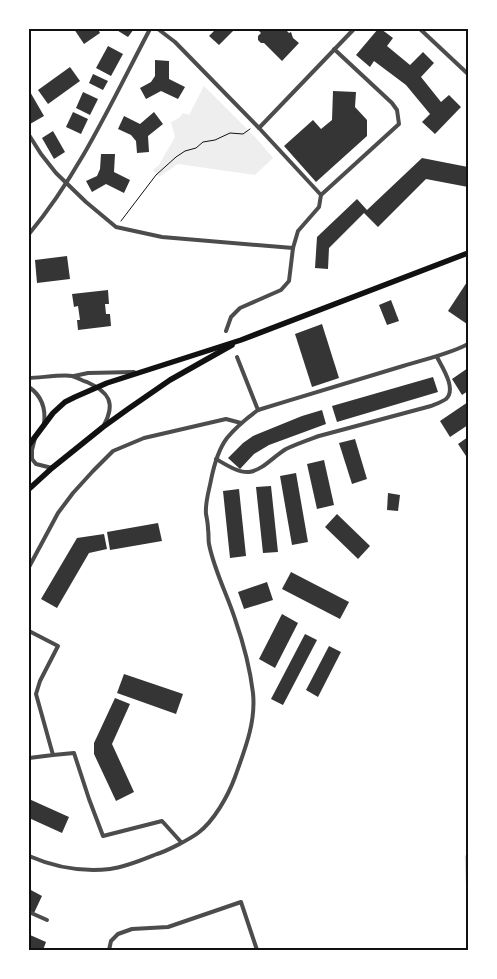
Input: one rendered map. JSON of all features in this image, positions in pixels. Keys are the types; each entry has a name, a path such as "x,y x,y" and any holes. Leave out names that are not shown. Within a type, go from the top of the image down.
{"main road":[{"path":"29,445 53,412 75,397 107,383 241,340 468,253"},
{"path":"30,488 103,427 170,380 241,340"}],"street":[{"path":"29,234 66,183 89,146 150,29"},
{"path":"158,29 175,42 321,195"},
{"path":"259,128 354,29"},
{"path":"420,29 468,74"},
{"path":"226,331 231,317 240,308 281,290 289,281 293,248 298,231 319,207 321,195 399,124 397,110 392,103 334,49"},
{"path":"29,135 56,173 116,228 162,237 293,248"},
{"path":"29,856 41,862 89,870 112,869 161,853 198,833 224,801 232,785 250,733 254,712 253,693 243,643 218,575 209,543 206,512 207,498 216,459 227,439 241,423 258,410 438,357 468,344"},
{"path":"237,357 258,410"},
{"path":"216,459 243,472 250,472 261,468 277,454 288,448 431,406 445,400 449,395 450,388 438,357"},
{"path":"29,378 141,372"},
{"path":"72,376 98,387 108,398 109,416 103,427"},
{"path":"29,387 41,398 45,414 44,425"},
{"path":"29,567 58,513 73,492 113,451 144,438 226,419 241,423"},
{"path":"36,436 32,450 32,459 36,464 52,468"},
{"path":"29,552 35,555"},
{"path":"29,630 58,646 40,681 36,694 54,755"},
{"path":"29,758 74,753 103,836 162,821 181,842"},
{"path":"108,950 111,941 118,934 132,928 168,927 241,902 257,950"},
{"path":"29,912 47,920"}],"path":[{"path":"116,228 156,175 176,157 185,151 196,148 203,142 215,140 230,133 243,134 255,124"}],"shaded area":[{"path":"204,86 256,138 273,158 255,175 178,164 159,177 153,170 159,165 175,137 171,122 179,118 183,113 189,115"}],"building":[{"path":"74,29 98,29 100,33 84,44"},
{"path":"115,29 134,29 128,37"},
{"path":"216,29 235,29 219,45 209,36"},
{"path":"257,29 285,29 289,33 291,32 293,38 299,43 282,61 264,43 258,40 258,36 261,33"},
{"path":"378,29 381,29 393,38 387,46 410,65 423,52 434,63 421,77 441,102 449,95 461,107 435,134 422,122 430,114 406,85 374,61 370,67 356,55"},
{"path":"108,46 123,54 111,76 96,68"},
{"path":"155,60 169,61 169,79 185,87 178,99 161,91 146,99 140,88 151,82 155,76"},
{"path":"70,67 80,81 48,104 38,90"},
{"path":"93,74 108,81 103,90 89,83"},
{"path":"29,90 44,116 30,124 29,121"},
{"path":"333,91 356,92 355,107 367,120 367,136 316,182 284,146 313,120 321,129 332,120"},
{"path":"83,92 98,99 90,115 76,108"},
{"path":"73,112 88,119 81,134 66,127"},
{"path":"154,112 163,124 148,136 149,152 137,153 136,141 131,135 118,129 124,116 140,124"},
{"path":"53,131 65,152 54,159 42,138"},
{"path":"101,154 115,154 114,172 130,180 124,193 106,184 92,192 86,181 97,176 100,169"},
{"path":"422,158 468,167 468,187 426,179 378,227 364,213 329,248 328,269 315,268 317,237 357,199 367,210"},
{"path":"67,256 70,279 37,283 35,260"},
{"path":"467,282 468,323 467,324 448,311"},
{"path":"108,290 109,304 105,304 106,314 110,314 111,326 78,330 77,320 80,320 78,306 74,307 72,294"},
{"path":"391,300 399,321 387,325 379,305"},
{"path":"322,324 339,378 312,387 295,334"},
{"path":"468,368 468,391 462,395 452,379"},
{"path":"433,377 438,392 337,422 332,406"},
{"path":"468,402 468,425 450,437 440,421"},
{"path":"322,410 326,424 269,445 254,454 240,469 228,458 253,436"},
{"path":"468,437 468,459 458,444"},
{"path":"355,439 367,479 352,484 339,443"},
{"path":"324,460 334,505 317,509 307,464"},
{"path":"296,473 308,542 292,545 280,476"},
{"path":"271,486 278,552 263,553 256,487"},
{"path":"239,489 246,556 230,558 223,491"},
{"path":"388,493 400,495 398,511 387,510"},
{"path":"337,514 370,546 358,559 325,527"},
{"path":"158,523 162,541 110,550 107,532"},
{"path":"104,534 107,549 89,553 57,608 41,599 77,538"},
{"path":"291,572 349,602 340,619 282,589"},
{"path":"267,582 273,600 244,609 238,592"},
{"path":"282,614 298,623 275,668 259,659"},
{"path":"305,634 317,640 283,705 271,699"},
{"path":"329,646 341,652 318,697 306,690"},
{"path":"124,674 183,694 176,714 117,693"},
{"path":"115,698 130,704 112,744 134,792 116,801 94,754 94,743"},
{"path":"29,799 69,817 62,833 29,818"},
{"path":"29,889 42,896 34,913 29,911"},
{"path":"30,935 46,942 43,950 29,950"}],"waterway":[{"path":"468,853 466,857 468,903"}]}
